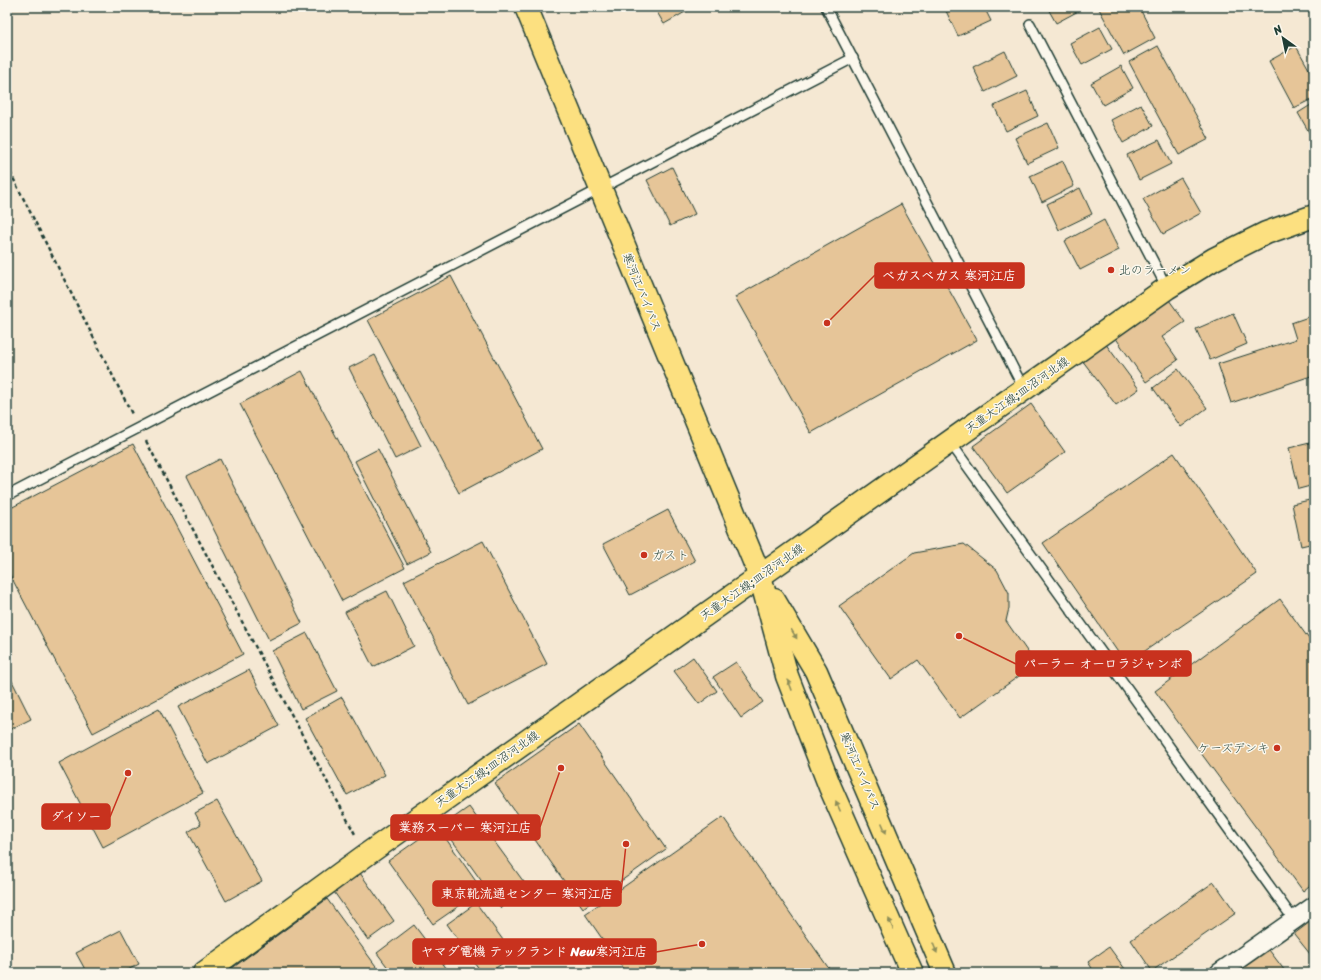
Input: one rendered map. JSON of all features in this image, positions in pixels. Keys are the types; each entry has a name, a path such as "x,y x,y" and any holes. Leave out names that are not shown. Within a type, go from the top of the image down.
{"main road":[{"name":"寒河江バイパス","path":"526,7 760,576 787,676 830,787 912,973"},
{"name":"天童大江線;皿沼河北線","path":"204,973 366,855 1168,288 1214,259 1266,233 1314,216"},
{"name":"寒河江バイパス","path":"760,576 816,671 945,973"}],"street":[{"path":"1220,973 1314,906"}],"lane":[{"path":"826,7 1024,390"},
{"path":"1030,24 1168,288"},
{"path":"7,496 853,58"},
{"path":"950,442 1294,920"}],"path":[{"path":"7,166 138,427 366,855"}],"building":[{"path":"654,7 694,7 664,24"},
{"path":"955,7 984,7 991,21 958,36 946,11"},
{"path":"1047,7 1086,7 1056,23"},
{"path":"1098,7 1139,7 1155,38 1124,55"},
{"path":"1100,27 1112,49 1082,65 1070,43"},
{"path":"1158,46 1209,139 1179,155 1129,62"},
{"path":"1296,46 1314,78 1314,98 1294,108 1269,61"},
{"path":"1005,51 1017,76 985,92 973,67"},
{"path":"1121,66 1133,88 1103,105 1091,83"},
{"path":"1027,91 1038,116 1006,131 994,106"},
{"path":"1314,103 1314,141 1298,113"},
{"path":"1141,104 1153,126 1123,143 1111,120"},
{"path":"1048,123 1059,148 1027,163 1015,138"},
{"path":"1159,140 1171,164 1139,180 1127,155"},
{"path":"1063,161 1074,186 1042,202 1030,176"},
{"path":"672,167 695,214 670,226 647,180"},
{"path":"1181,178 1201,213 1163,234 1143,199"},
{"path":"1080,188 1092,214 1059,230 1047,204"},
{"path":"901,204 977,340 811,433 735,297"},
{"path":"1104,220 1119,250 1080,270 1065,241"},
{"path":"451,276 542,449 459,493 368,320"},
{"path":"1169,300 1185,322 1162,337 1178,360 1146,382 1115,337"},
{"path":"1233,313 1247,344 1210,360 1196,329"},
{"path":"1314,315 1314,367 1312,368 1314,375 1231,403 1218,364 1296,339 1291,323"},
{"path":"1105,343 1139,389 1116,405 1082,360"},
{"path":"375,355 421,446 395,459 349,368"},
{"path":"1178,369 1207,408 1181,427 1153,388"},
{"path":"302,371 405,568 342,601 240,404"},
{"path":"1031,404 1065,452 1007,493 973,446"},
{"path":"1314,442 1314,485 1299,489 1289,448"},
{"path":"133,444 243,654 93,733 7,569 7,510"},
{"path":"378,449 431,552 407,564 355,461"},
{"path":"1174,453 1257,574 1126,664 1043,543"},
{"path":"220,459 302,623 269,640 187,476"},
{"path":"1314,499 1314,543 1301,546 1292,504"},
{"path":"668,510 695,561 630,595 603,544"},
{"path":"483,541 547,664 468,705 404,581"},
{"path":"964,544 997,570 1009,593 1009,608 1006,621 1036,664 960,718 918,660 891,679 839,606 914,553"},
{"path":"387,591 414,646 373,667 345,612"},
{"path":"1280,599 1314,646 1314,882 1303,891 1155,691"},
{"path":"307,633 337,691 301,709 272,651"},
{"path":"693,657 717,691 699,704 674,671"},
{"path":"736,662 763,702 741,718 713,677"},
{"path":"249,670 279,726 208,764 178,707"},
{"path":"7,671 31,719 7,731"},
{"path":"342,697 385,775 347,795 305,718"},
{"path":"159,709 203,793 103,847 59,763"},
{"path":"579,724 666,849 583,908 495,783"},
{"path":"217,801 262,881 226,901 188,832 201,824 195,813"},
{"path":"469,807 529,889 501,908 442,826"},
{"path":"723,817 832,973 626,973 585,914"},
{"path":"437,826 482,890 433,924 388,861"},
{"path":"360,873 394,921 368,940 334,892"},
{"path":"1214,882 1236,913 1152,971 1131,940"},
{"path":"327,899 381,973 234,973 231,969"},
{"path":"476,903 514,955 489,973 482,973 447,924"},
{"path":"1314,919 1314,959 1294,934"},
{"path":"414,925 450,973 392,973 377,953"},
{"path":"121,930 139,964 122,973 87,973 76,953"},
{"path":"1266,946 1285,971 1282,973 1231,973"},
{"path":"1109,947 1128,973 1095,973 1088,962"}],"place":[{"name":"北のラーメン","path":"1111,270"},
{"name":"ベガスベガス 寒河江店","path":"827,323"},
{"name":"ガスト","path":"644,555"},
{"name":"パーラー オーロラジャンボ","path":"959,636"},
{"name":"ケーズデンキ","path":"1277,748"},
{"name":"業務スーパー 寒河江店","path":"561,768"},
{"name":"ダイソー","path":"128,773"},
{"name":"東京靴流通センター 寒河江店","path":"626,844"},
{"name":"ヤマダ電機 テックランド New寒河江店","path":"702,944"}]}
